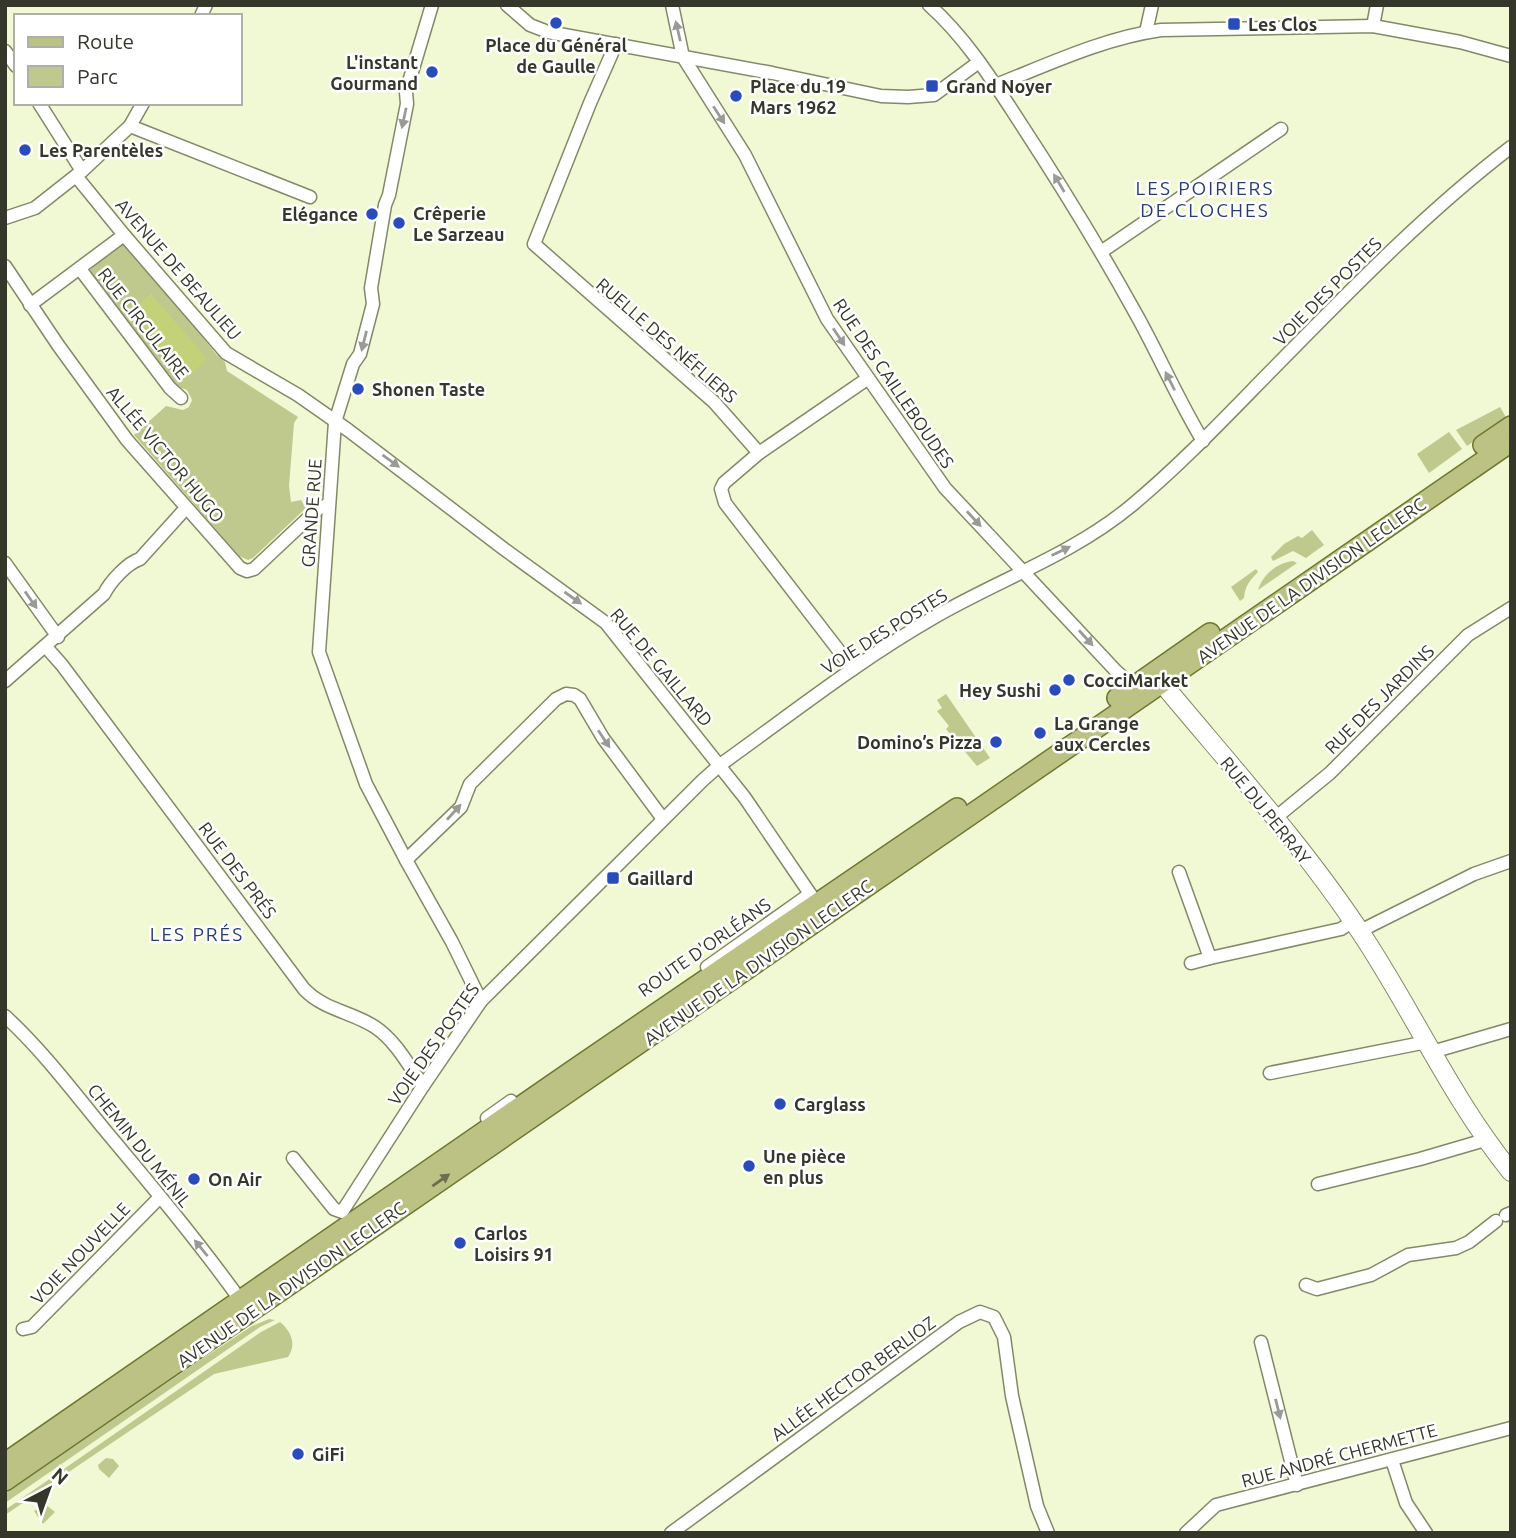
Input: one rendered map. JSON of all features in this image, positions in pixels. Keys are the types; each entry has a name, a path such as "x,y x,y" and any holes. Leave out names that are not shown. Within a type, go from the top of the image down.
{"main road":[{"name":"AVENUE DE LA DIVISION LECLERC","path":"5,1481 198,1339 241,1301 599,1052 813,899 1133,686 1511,426"},
{"name":"AVENUE DE LA DIVISION LECLERC","path":"5,1463 198,1339 1511,442"},
{"path":"5,1452 198,1339 218,1344 258,1318 271,1315"}],"street":[{"name":"GRANDE RUE","path":"432,5 406,92 407,104 375,261 371,288 373,304 360,354 353,364 335,422 319,652 366,784 481,1001"},
{"path":"507,5 520,18 540,30 881,96 922,97 940,92 979,62"},
{"name":"RUE DES CAILLEBOUDES","path":"672,5 683,57 745,155 827,319 867,379 944,488 1133,686"},
{"path":"929,5 946,20 996,85 1101,252 1203,441"},
{"path":"1146,32 1152,5"},
{"path":"1373,26 1377,5"},
{"path":"996,85 1073,54 1146,32 1373,26 1460,42 1511,56"},
{"name":"RUELLE DES NÉFLIERS","path":"616,44 534,244 714,402 759,453"},
{"path":"694,76 705,61"},
{"name":"AVENUE DE BEAULIEU","path":"40,105 79,173 124,235 226,353 298,395 335,422"},
{"path":"5,218 35,208 79,173 130,126 142,105"},
{"path":"130,126 310,197"},
{"path":"1101,252 1282,129"},
{"name":"VOIE DES POSTES","path":"334,1237 342,1212 481,1001 720,765 853,669 933,618 1081,542 1106,525 1203,441 1382,259 1480,170 1511,147"},
{"path":"30,306 124,235"},
{"name":"ALLÉE VICTOR HUGO","path":"5,266 30,306 127,440 240,568 247,571 254,569 319,509 328,505"},
{"name":"RUE CIRCULAIRE","path":"80,269 170,388 181,398"},
{"path":"853,669 725,503 721,489 724,482 759,453 867,379"},
{"name":"RUE DE GAILLARD","path":"335,422 402,469 504,549 606,623 745,798 813,899"},
{"path":"5,681 104,594 133,561 141,559 186,508"},
{"path":"5,563 58,637"},
{"name":"RUE DES JARDINS","path":"1273,818 1330,773 1468,635 1511,608"},
{"name":"RUE DES PRÉS","path":"46,647 304,989 325,1005 363,1020 387,1036 423,1086"},
{"path":"1133,686 1162,682"},
{"name":"RUE DU PERRAY","path":"1162,682 1360,930 1485,1140 1511,1172"},
{"path":"405,860 461,807 470,784 556,699 566,694 580,699 603,738 663,819"},
{"path":"1191,963 1341,929 1360,930 1474,874 1511,861"},
{"path":"1179,872 1210,958"},
{"name":"ROUTE D'ORLÉANS","path":"492,1126 487,1118 813,899"},
{"name":"CHEMIN DU MÉNIL","path":"5,1016 43,1055 216,1266 241,1301"},
{"name":"ROUTE D'ORLÉANS","path":"599,1052 619,1029"},
{"path":"1270,1073 1429,1047 1511,1029"},
{"path":"1318,1184 1485,1140"},
{"path":"293,1158 334,1209 342,1212"},
{"name":"VOIE NOUVELLE","path":"23,1329 32,1327 160,1197"},
{"path":"1306,1285 1317,1289 1371,1275 1408,1255 1456,1248 1469,1242 1504,1216"},
{"name":"ALLÉE HECTOR BERLIOZ","path":"671,1533 959,1322 980,1312 994,1317 1004,1337 1012,1396 1037,1506 1048,1533"},
{"path":"1261,1342 1297,1485"},
{"name":"RUE ANDRÉ CHERMETTE","path":"1186,1533 1216,1505 1511,1428"},
{"path":"1392,1460 1406,1503 1426,1533"}],"green space":[{"path":"126,243 225,362 227,371 298,417 294,423 289,486 291,502 301,500 306,508 253,558 248,560 239,556 134,435 166,406 183,410 189,407 192,400 187,390 173,385 90,273 91,267","holes":["152,295 180,378 141,303"]},
{"path":"1500,407 1507,419 1467,446 1456,430"},
{"path":"1449,432 1462,449 1429,473 1417,454"},
{"path":"1312,530 1324,545 1306,558 1293,551 1273,561 1271,557 1284,544 1298,536 1302,538"},
{"path":"1293,561 1297,563 1258,590 1271,570"},
{"path":"1256,569 1258,572 1248,583 1244,598 1240,601 1231,587"},
{"path":"946,694 990,758 977,766 946,729 949,726 937,711 942,708 937,700"},
{"path":"269,1319 275,1320 260,1327 5,1503 5,1494 199,1361 252,1326"},
{"path":"280,1322 292,1338 288,1357 214,1374 5,1515 5,1510 261,1332"},
{"path":"106,1458 113,1459 119,1466 109,1478 98,1465"},
{"path":"45,1504 55,1512 43,1524 34,1511"}],"shaded area":[{"path":"152,295 205,356 206,360 187,378 183,379 177,375 128,311"}],"place":[{"name":"Place du Général de Gaulle","path":"556,23"},
{"name":"Les Clos","path":"1234,24"},
{"name":"L'instant Gourmand","path":"432,72"},
{"name":"Grand Noyer","path":"932,86"},
{"name":"Place du 19 Mars 1962","path":"736,96"},
{"name":"Les Parentèles","path":"25,150"},
{"name":"Elégance","path":"372,214"},
{"name":"Crêperie Le Sarzeau","path":"399,223"},
{"name":"Shonen Taste","path":"358,389"},
{"name":"CocciMarket","path":"1069,680"},
{"name":"Hey Sushi","path":"1055,690"},
{"name":"La Grange aux Cercles","path":"1040,733"},
{"name":"Domino’s Pizza","path":"996,742"},
{"name":"Gaillard","path":"613,878"},
{"name":"Carglass","path":"780,1104"},
{"name":"Une pièce en plus","path":"749,1166"},
{"name":"On Air","path":"194,1179"},
{"name":"Carlos Loisirs 91","path":"460,1243"},
{"name":"GiFi","path":"298,1454"}],"district":[{"name":"LES POIRIERS DE CLOCHES","path":"1205,199"},
{"name":"LES PRÉS","path":"197,934"}]}
